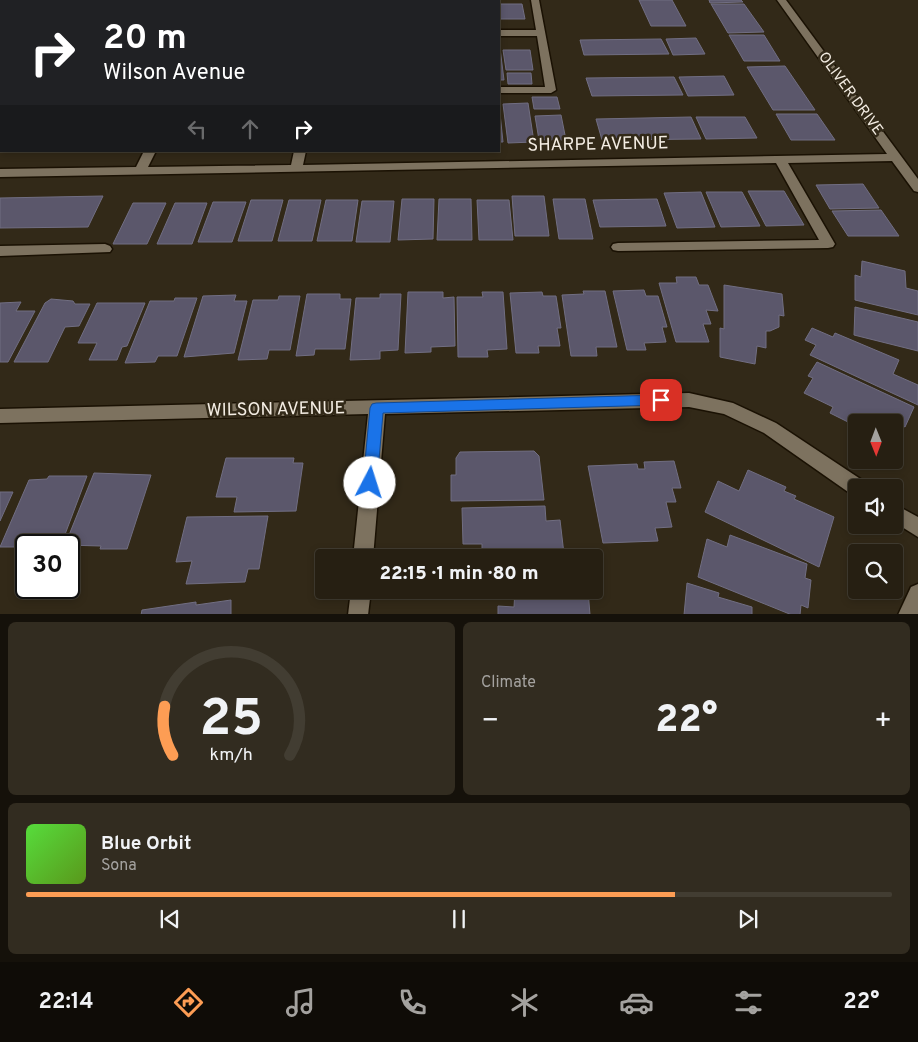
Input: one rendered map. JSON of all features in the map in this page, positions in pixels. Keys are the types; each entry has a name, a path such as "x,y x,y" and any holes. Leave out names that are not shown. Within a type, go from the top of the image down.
{"street":[{"path":"500,90 552,90 535,0"},
{"name":"OLIVER DRIVE","path":"781,0 918,188"},
{"path":"500,33 542,33"},
{"path":"140,171 150,152"},
{"path":"296,169 300,152"},
{"name":"SHARPE AVENUE","path":"0,173 896,157"},
{"path":"618,247 828,244 780,159"},
{"path":"0,251 105,249"},
{"name":"WILSON AVENUE","path":"0,416 689,400 727,408 770,428 848,481"},
{"path":"364,549 376,408"},
{"path":"903,518 918,528"},
{"path":"908,614 918,594"},
{"path":"358,614 359,599"}],"building":[{"path":"639,0 672,0 686,26 651,26"},
{"path":"709,0 741,0 743,2 710,3"},
{"path":"500,4 522,4 525,19 500,19"},
{"path":"711,4 744,4 764,32 728,33"},
{"path":"729,35 764,35 780,61 744,61"},
{"path":"696,38 705,54 673,55 666,39"},
{"path":"661,39 669,54 584,55 580,40"},
{"path":"500,48 504,80 500,80"},
{"path":"503,50 530,50 533,70 506,70"},
{"path":"785,66 815,110 773,110 747,67"},
{"path":"507,73 531,73 532,84 508,84"},
{"path":"724,76 734,95 688,96 679,77"},
{"path":"674,77 683,95 592,96 586,78"},
{"path":"532,97 557,97 560,109 534,109"},
{"path":"528,103 534,142 508,143 503,104"},
{"path":"500,114 503,142 500,142"},
{"path":"776,114 817,114 835,140 791,140"},
{"path":"561,115 566,140 539,140 535,116"},
{"path":"691,117 701,139 602,140 596,119"},
{"path":"696,117 745,117 757,138 706,139"},
{"path":"863,184 879,208 830,209 816,185"},
{"path":"748,191 784,191 804,225 766,226"},
{"path":"701,192 715,227 677,228 664,193"},
{"path":"706,192 742,192 760,226 721,227"},
{"path":"103,196 88,227 0,228 0,198"},
{"path":"512,196 544,196 549,236 515,236"},
{"path":"402,199 434,199 433,239 398,240"},
{"path":"439,199 471,199 472,240 437,240"},
{"path":"553,199 585,199 593,239 559,239"},
{"path":"657,199 666,226 600,227 593,200"},
{"path":"251,200 283,200 272,241 238,241"},
{"path":"289,200 321,200 312,241 278,241"},
{"path":"326,200 358,200 352,241 317,241"},
{"path":"477,200 509,200 513,240 479,240"},
{"path":"362,201 394,201 390,242 356,242"},
{"path":"213,202 246,202 232,242 198,242"},
{"path":"133,203 166,203 147,244 113,244"},
{"path":"175,203 207,203 192,244 157,244"},
{"path":"881,210 899,236 848,236 832,211"},
{"path":"862,261 905,271 906,288 918,291 918,315 855,300 855,275 861,277"},
{"path":"676,277 696,277 699,285 708,285 718,311 706,310 711,324 703,324 709,342 676,342 659,283 677,283"},
{"path":"724,285 782,294 784,316 779,315 779,327 766,331 766,348 757,346 755,364 720,357 720,328 724,329"},
{"path":"644,290 646,296 658,296 667,327 662,327 666,342 644,343 646,350 627,350 613,291"},
{"path":"583,291 605,291 617,347 596,347 597,356 571,356 562,295 584,294"},
{"path":"408,292 443,292 443,298 454,297 455,346 431,347 431,352 405,353"},
{"path":"482,292 503,292 507,349 487,350 488,357 458,357 457,297 483,297"},
{"path":"542,292 543,296 556,296 561,328 557,328 560,346 538,346 539,353 516,353 510,293"},
{"path":"307,294 340,294 340,299 351,299 345,349 315,349 314,355 296,356"},
{"path":"380,294 401,294 398,350 380,351 380,359 350,360 356,298 380,298"},
{"path":"236,295 234,301 247,301 234,353 184,357 203,296"},
{"path":"279,296 300,296 290,350 269,350 267,359 238,360 253,300 278,300"},
{"path":"175,298 197,298 177,356 158,356 155,362 125,363 150,301 174,301"},
{"path":"51,299 73,301 75,304 90,304 79,326 65,327 48,362 14,362 45,303"},
{"path":"21,302 16,311 35,311 8,362 0,362 0,303"},
{"path":"97,303 145,303 127,346 122,347 117,360 89,360 97,343 78,343"},
{"path":"855,307 918,322 918,351 854,335"},
{"path":"812,328 833,337 835,333 899,360 893,374 918,385 918,405 810,355 816,345 805,340"},
{"path":"817,362 914,407 905,427 903,426 903,414 848,414 848,422 830,413 833,407 804,393 813,378 808,376"},
{"path":"534,451 539,456 544,500 451,501 451,475 456,475 456,458 460,452"},
{"path":"226,458 294,458 293,463 303,463 296,511 234,512 237,497 216,497"},
{"path":"674,461 681,488 672,488 676,502 666,502 672,527 655,528 658,541 603,543 588,466 637,464 638,469 645,469 644,462"},
{"path":"748,470 786,487 784,491 796,496 794,499 834,517 819,567 705,512 718,481 739,491"},
{"path":"94,473 151,475 127,549 100,549 101,546 80,545 80,534 69,534"},
{"path":"49,476 87,476 65,534 15,534 15,547 0,547 29,480 47,479"},
{"path":"0,492 13,492 0,521"},
{"path":"545,506 546,521 560,520 563,549 482,549 482,544 463,544 462,508"},
{"path":"268,516 259,569 248,569 245,582 186,584 192,561 176,562 187,517"},
{"path":"730,535 807,564 805,578 811,580 808,608 801,605 800,614 790,614 698,577 707,539 727,547"},
{"path":"687,583 719,593 718,597 752,607 752,614 684,614"},
{"path":"514,599 589,599 590,614 498,614 498,606 514,607"},
{"path":"231,600 231,614 141,614 142,610 196,602 196,605"}],"route":[{"path":"370,483 376,408 661,400"}]}
